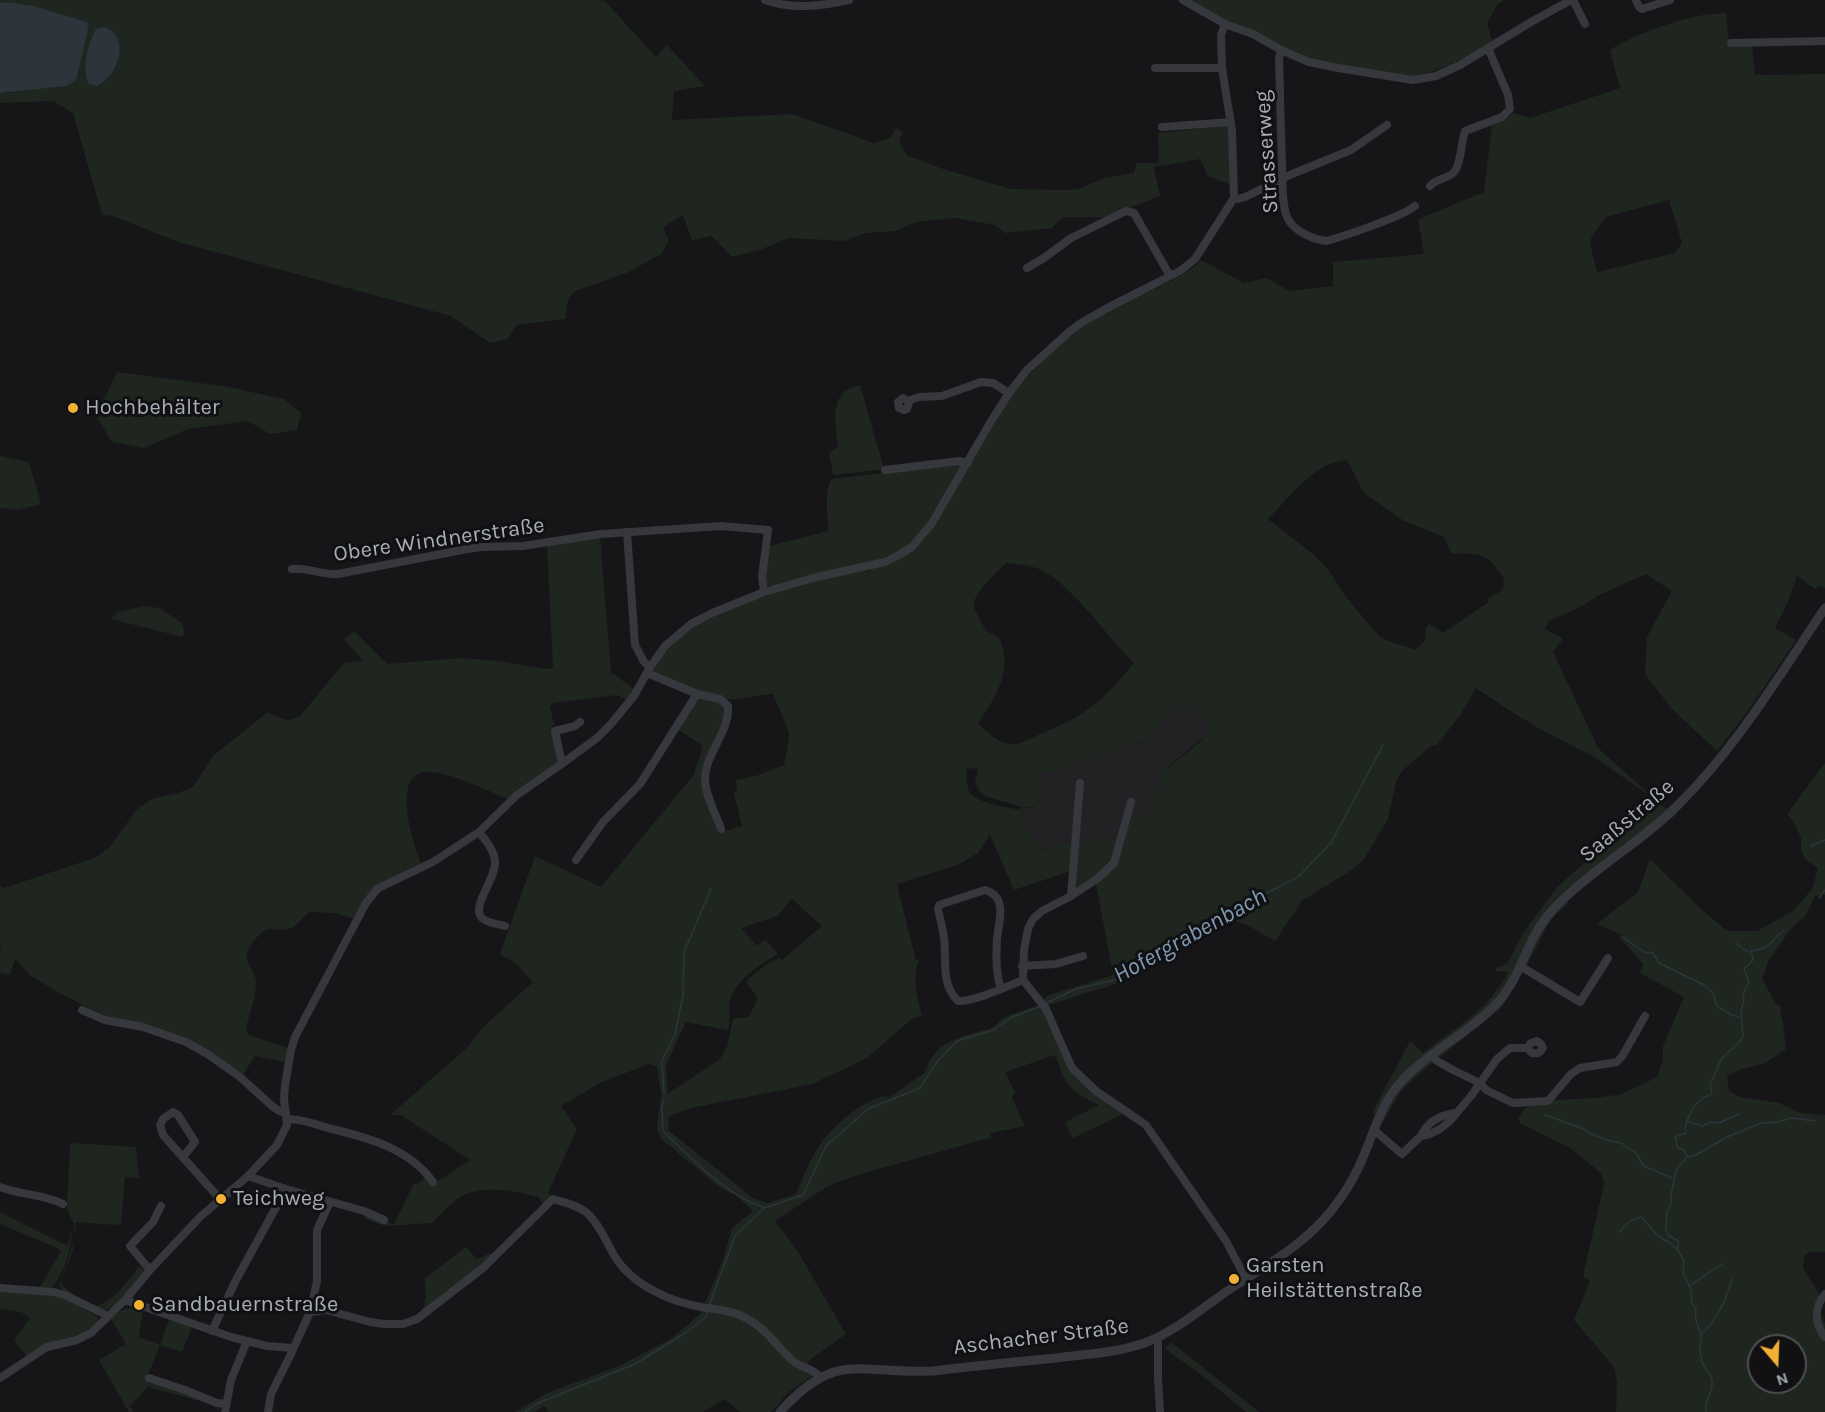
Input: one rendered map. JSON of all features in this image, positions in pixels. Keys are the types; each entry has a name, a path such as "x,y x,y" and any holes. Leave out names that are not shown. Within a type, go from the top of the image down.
{"street":[{"path":"765,0 789,6 804,6 849,0"},
{"path":"1183,0 1225,24 1253,34 1281,50 1320,65 1413,80 1449,71 1572,0 1585,24"},
{"path":"1636,0 1639,8 1642,9 1670,0"},
{"path":"0,1378 47,1347 84,1338 125,1300 200,1217 248,1176 277,1145 285,1132 287,1116 284,1098 291,1050 372,895 385,885 433,862 479,832 517,795 597,738 634,696 648,670 665,646 691,624 764,592 817,577 885,562 912,547 932,524 1009,393 1027,370 1068,332 1109,307 1188,266 1195,259 1234,198 1231,122 1222,68 1221,35 1225,24"},
{"path":"1731,43 1825,41"},
{"path":"1430,186 1433,182 1455,172 1465,131 1502,117 1510,109 1505,88 1488,48"},
{"name":"Strasserweg","path":"1281,50 1279,60 1282,178 1285,209 1291,224 1322,240 1332,239 1411,210 1415,206"},
{"path":"1155,68 1222,68"},
{"path":"1162,128 1231,122"},
{"path":"1234,198 1242,199 1282,178 1351,150 1387,125"},
{"path":"1027,268 1071,238 1130,211 1134,213 1170,276"},
{"path":"908,401 919,397 942,396 981,382 993,383 1009,393"},
{"path":"885,470 959,461 968,463"},
{"name":"Obere Windnerstraße","path":"292,569 338,574 481,547 523,546 627,532 721,526 768,530 762,577 764,592"},
{"path":"627,532 635,645 648,670 697,694 720,699 728,706 727,716 709,761 705,779 707,792 721,829"},
{"name":"Saaßstraße","path":"1442,1048 1501,999 1538,930 1552,911 1572,892 1674,810 1714,768 1769,692 1825,608"},
{"path":"576,860 603,822 640,784 697,694"},
{"path":"563,763 555,731 575,726 580,722"},
{"path":"1071,896 1080,783"},
{"path":"1131,802 1114,863 1097,879 1042,911 1033,919 1027,934 1022,966 1023,980 1043,1005 1072,1068 1096,1091 1146,1125 1226,1241 1246,1279"},
{"path":"479,832 492,850 496,865 493,877 478,905 478,912 481,918 505,926"},
{"path":"1001,989 998,980 996,941 1001,914 995,896 992,892 985,890 939,905 944,938 945,978 953,996 958,1001 962,1002 1001,989 1023,980"},
{"path":"1022,966 1056,964 1083,956"},
{"path":"1520,966 1580,1002 1608,958"},
{"path":"82,1010 105,1020 143,1027 186,1042 240,1077 272,1106 287,1116 385,1144 414,1162 433,1182"},
{"path":"1432,1056 1437,1061 1480,1083 1486,1090 1513,1103 1548,1101 1571,1074 1580,1068 1617,1062 1645,1016"},
{"name":"Aschacher Straße","path":"780,1412 802,1389 820,1377 837,1371 855,1368 933,1371 1094,1354 1134,1346 1156,1338 1296,1246 1321,1224 1340,1199 1356,1172 1386,1102 1394,1090 1417,1067 1442,1048"},
{"path":"1374,1130 1402,1154 1421,1136 1440,1129 1450,1121 1472,1096 1497,1059 1510,1048 1527,1048"},
{"path":"183,1157 195,1142 177,1114 173,1112 163,1119 160,1125 161,1130 183,1157 220,1199"},
{"path":"248,1176 364,1211 384,1220"},
{"path":"0,1187 13,1192 42,1196 63,1204"},
{"path":"212,1331 235,1282 286,1189"},
{"path":"310,1312 327,1310 384,1324 410,1322 427,1312 483,1268 553,1199 586,1212 602,1232 615,1257 626,1271 640,1282 672,1300 738,1314 755,1323 790,1359 820,1377"},
{"path":"268,1412 271,1394 310,1312 317,1281 317,1230 330,1202"},
{"path":"150,1270 130,1246 153,1222 161,1206"},
{"path":"0,1288 54,1292 108,1316"},
{"path":"1825,1294 1817,1310 1818,1329 1825,1337"},
{"path":"125,1300 212,1331 272,1347 293,1348"},
{"path":"1156,1338 1160,1412"},
{"path":"149,1378 218,1403 225,1408 231,1380 247,1341"}],"shaded area":[{"path":"0,0 605,1 656,57 667,45 705,86 674,91 672,120 792,114 874,143 890,138 896,128 903,132 899,141 906,155 943,169 1011,189 1070,190 1104,178 1134,173 1137,163 1159,163 1158,133 1226,126 1229,128 1231,185 1208,176 1200,159 1154,167 1160,196 1105,217 1062,217 1052,228 1005,233 995,225 955,218 916,222 895,231 866,233 844,241 788,238 760,250 732,257 712,236 692,240 683,215 663,227 669,241 661,254 629,272 575,291 568,299 565,319 516,325 508,339 490,343 451,316 178,242 113,216 102,215 73,113 53,101 0,103 0,93 11,93 6,2 0,3"},
{"path":"1186,0 1505,0 1498,4 1487,23 1492,41 1451,64 1406,77 1308,59 1291,53 1245,27 1216,17"},
{"path":"0,3 33,6 87,22 88,30 76,80 66,86 0,93"},
{"path":"1726,13 1729,46 1752,46 1755,75 1825,74 1825,588 1819,586 1815,589 1797,576 1775,628 1796,640 1748,711 1717,751 1671,708 1645,674 1647,637 1672,591 1646,574 1549,621 1545,629 1563,639 1553,652 1598,748 1665,808 1678,813 1567,901 1568,904 1547,926 1501,1008 1401,1091 1380,1127 1373,1111 1410,1041 1423,1053 1482,1007 1501,985 1508,972 1496,971 1496,968 1507,964 1523,933 1557,887 1656,800 1594,757 1540,729 1476,688 1461,714 1437,745 1432,745 1401,772 1396,782 1388,819 1364,859 1353,869 1302,901 1275,941 1247,925 1232,920 1144,965 1129,978 1049,1005 1065,1047 1078,1069 1097,1087 1134,1111 1125,1113 1073,1138 1065,1122 1099,1105 1068,1085 1055,1055 1005,1072 1015,1092 1012,1098 1025,1126 990,1133 992,1137 851,1177 828,1186 775,1221 798,1252 846,1334 807,1362 816,1373 789,1392 771,1412 740,1412 724,1399 703,1412 549,1412 544,1406 535,1412 515,1412 545,1394 619,1366 672,1338 701,1313 722,1263 732,1228 753,1211 737,1196 719,1187 661,1139 657,1129 661,1093 657,1066 649,1064 602,1082 561,1106 577,1129 548,1193 552,1197 499,1252 424,1312 404,1322 379,1321 406,1320 418,1314 425,1303 425,1278 466,1247 477,1259 496,1251 543,1204 538,1197 489,1190 462,1196 430,1223 386,1226 365,1219 367,1214 394,1224 414,1183 418,1184 426,1176 435,1183 470,1160 401,1115 390,1115 468,1047 482,1028 533,982 515,963 500,954 535,856 601,887 693,776 703,746 677,729 699,698 712,699 725,705 726,713 705,767 718,833 742,826 734,793 737,791 736,780 756,776 784,765 789,732 773,694 738,699 717,698 689,689 653,673 652,670 659,658 682,634 707,618 780,589 865,570 866,572 918,545 935,524 1009,399 1036,367 1096,318 1177,277 1201,260 1244,283 1267,278 1289,291 1333,286 1333,262 1424,254 1418,219 1484,192 1492,124 1514,113 1530,118 1620,88 1610,50 1664,25 1698,16","holes":["1669,200 1682,243 1675,253 1597,272 1590,243 1592,236 1606,217","1347,460 1364,493 1404,521 1444,537 1451,553 1477,554 1487,559 1504,579 1503,590 1488,598 1489,602 1443,633 1429,624 1426,628 1425,641 1415,650 1380,637 1345,596 1328,569 1268,519 1299,486 1326,465","1007,563 1039,569 1051,576 1076,598 1134,663 1105,696 1084,712 1021,743 1003,742 978,723 996,695 1003,674 1004,653 1000,639 985,628 974,606 976,597 993,575","1190,706 1201,715 1207,728 1202,740 1160,773 1165,787 1147,797 1149,813 1129,821 1111,869 1096,884 1113,975 1049,995 1038,1005 1005,1017 992,1028 963,1036 941,1046 930,1060 924,1073 890,1097 874,1099 864,1104 829,1133 819,1145 796,1194 768,1203 753,1198 668,1130 669,1116 691,1108 812,1084 867,1058 913,1018 922,1016 915,981 919,960 916,960 897,884 960,864 978,853 990,835 1014,890 1071,871 1074,841 1041,850 1026,828 1020,810 985,802 970,793 966,769 977,768 976,785 985,796 1021,807 1039,807 1038,773 1070,768 1077,763 1114,749 1128,747 1154,733 1175,708","792,899 822,926 782,960 780,957 771,962 746,982 758,998 749,1017 733,1019 727,1047 720,1059 668,1094 666,1065 686,1022 728,1030 730,1001 737,986 749,974 778,954 765,939 757,946 741,928 777,916"]},
{"path":"104,27 113,32 118,39 119,57 110,75 96,86 88,83 86,77 87,56 96,29"},
{"path":"117,372 223,386 284,399 301,413 297,430 270,434 248,421 188,429 144,448 112,442 96,416"},
{"path":"860,385 884,469 835,475 829,454 838,447 835,418 838,401 849,388"},
{"path":"0,456 29,462 41,504 17,510 0,509"},
{"path":"961,464 962,466 933,518 914,542 890,557 773,586 767,585 764,574 769,546 828,531 827,498 831,479"},
{"path":"600,536 611,672 635,690 628,701 617,695 553,703 550,707 554,725 551,726 559,761 508,799 443,774 424,772 414,776 409,786 408,814 414,844 422,865 382,883 355,919 335,913 309,912 292,928 267,930 258,936 247,956 256,985 246,1027 251,1036 289,1048 285,1062 255,1056 242,1076 186,1038 147,1024 115,1020 63,995 31,976 15,959 10,975 0,973 0,951 2,949 0,948 0,886 4,888 97,857 110,847 136,810 151,799 193,787 213,756 268,712 288,721 300,716 344,663 363,660 344,640 354,631 387,664 462,658 553,668 547,544"},
{"path":"145,606 159,608 182,623 183,636 111,619 117,612"},
{"path":"1190,706 1201,713 1207,726 1204,737 1160,773 1165,787 1150,813 1131,821 1118,837 1078,845 1074,841 1041,850 1026,828 1020,810 1021,807 1034,808 1037,773 1070,768 1077,763 1114,749 1128,747 1144,740 1154,733 1175,708"},
{"path":"1825,763 1825,895 1815,896 1805,916 1790,930 1768,962 1762,979 1776,1004 1781,1007 1786,1049 1764,1064 1742,1069 1727,1076 1729,1091 1740,1097 1779,1103 1800,1113 1825,1115 1825,1252 1805,1254 1803,1268 1820,1295 1820,1311 1825,1324 1825,1412 1616,1412 1617,1382 1614,1367 1574,1320 1590,1281 1583,1276 1604,1184 1601,1173 1570,1148 1520,1123 1518,1119 1524,1110 1536,1101 1622,1094 1657,1077 1663,1060 1663,1046 1684,997 1640,973 1643,964 1620,938 1622,935 1597,924 1638,892 1650,859 1727,931 1757,931 1793,911 1812,889 1818,868 1806,860 1801,850 1801,838 1794,822 1787,814"},
{"path":"1118,837 1109,864 1099,874 1075,889 1078,845"},
{"path":"74,1143 136,1147 139,1178 125,1177 121,1224 76,1222 74,1241 74,1225 67,1208 70,1145"},
{"path":"0,1212 68,1246 71,1231 67,1257 52,1288 40,1287 61,1251 0,1224"},
{"path":"74,1241 73,1250 61,1281 62,1285 80,1299 62,1290 59,1286"},
{"path":"140,1266 144,1271 126,1295 110,1309 104,1310 92,1305 107,1302"},
{"path":"0,1291 52,1294 98,1317 98,1321 83,1335 44,1345 27,1356 14,1341 30,1318 21,1312 0,1309"},
{"path":"134,1308 143,1309 139,1337 160,1345 148,1375 216,1405 221,1412 211,1404 148,1387 130,1406 134,1412 129,1412 99,1360 126,1344 111,1319 121,1311"},
{"path":"170,1318 192,1327 182,1352 160,1345"},
{"path":"1171,1342 1259,1412 1246,1412 1199,1373 1165,1349"}],"waterway":[{"name":"Hofergrabenbach","path":"1046,1003 1076,989 1123,978 1149,954 1298,877 1331,843 1383,745"},
{"path":"1811,846 1825,840"},
{"path":"664,1093 662,1060 675,1035 683,995 684,952 711,889"},
{"path":"1819,898 1825,890"},
{"path":"1706,1412 1712,1380 1701,1357 1701,1338 1696,1320 1696,1308 1692,1305 1691,1289 1683,1273 1684,1260 1678,1251 1678,1241 1668,1235 1666,1230 1667,1212 1671,1204 1676,1170 1687,1157 1684,1150 1678,1148 1675,1137 1686,1133 1686,1124 1693,1109 1703,1098 1712,1094 1710,1084 1721,1060 1743,1036 1741,1012 1743,994 1749,982 1744,969 1753,960 1751,951 1767,946 1784,930"},
{"path":"1624,938 1644,952 1653,953 1659,963 1704,985 1713,993 1717,1006 1739,1017"},
{"path":"1736,943 1749,953"},
{"name":"Hofergrabenbach","path":"709,1306 735,1236 764,1208 803,1195 826,1146 868,1109 920,1088 937,1062 957,1041 993,1030 1012,1017 1039,1007"},
{"path":"664,1100 663,1131 723,1185 749,1202 763,1207"},
{"path":"1687,1121 1703,1126 1711,1122 1719,1123 1739,1114"},
{"path":"1545,1115 1607,1140 1621,1143 1636,1153 1644,1166 1672,1178"},
{"path":"1687,1157 1696,1155 1727,1137 1761,1123 1792,1118 1815,1121"},
{"path":"1620,1232 1629,1222 1641,1217 1658,1236 1678,1250"},
{"path":"1689,1286 1722,1264"},
{"path":"1701,1335 1720,1309 1732,1279"},
{"name":"Hofergrabenbach","path":"525,1412 538,1403 635,1364 684,1334 705,1318 708,1311"}],"place":[{"name":"Hochbehälter","path":"73,408"},
{"name":"Teichweg","path":"221,1199"},
{"name":"Garsten Heilstättenstraße","path":"1234,1279"},
{"name":"Sandbauernstraße","path":"139,1305"}]}
